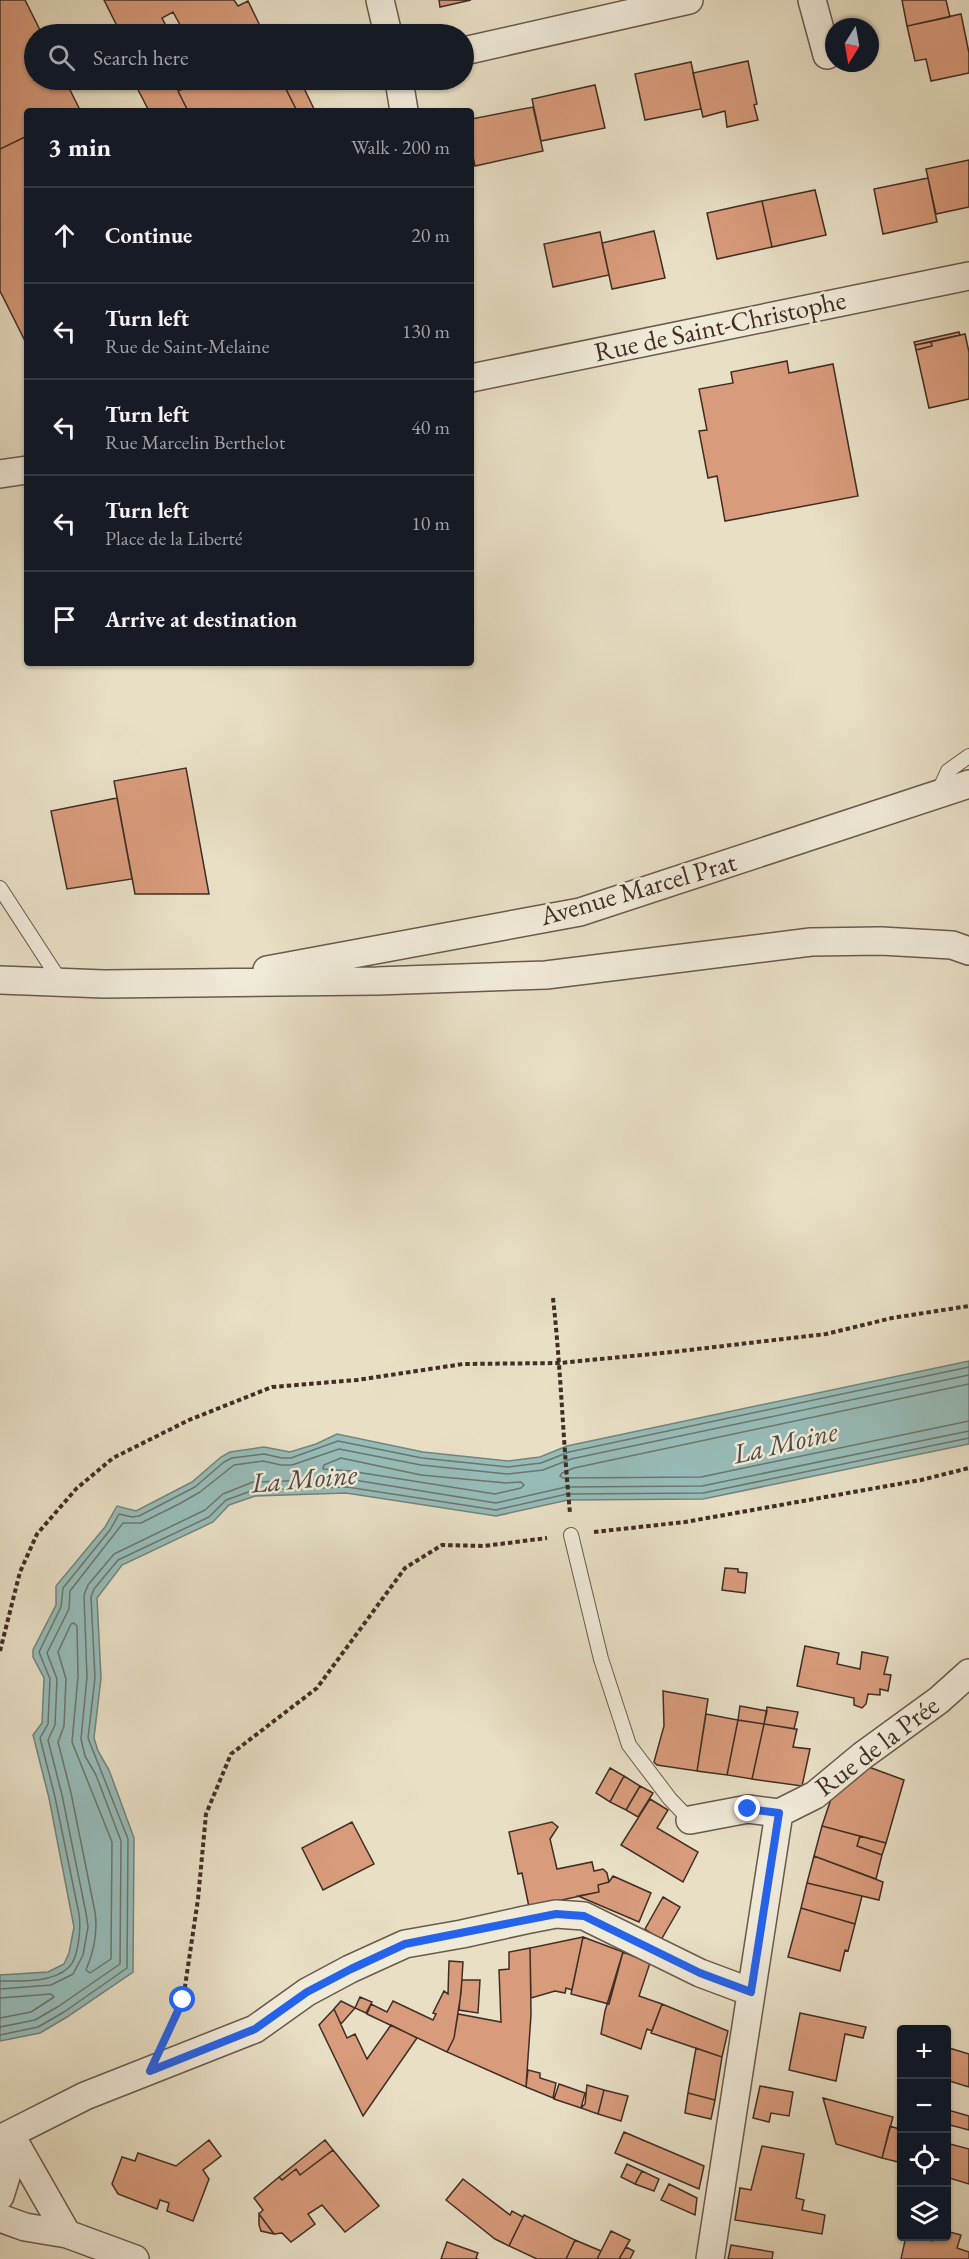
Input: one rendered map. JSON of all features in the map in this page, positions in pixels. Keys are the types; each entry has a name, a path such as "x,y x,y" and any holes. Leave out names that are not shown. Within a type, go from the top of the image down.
{"street":[{"path":"380,0 386,24"},
{"path":"474,49 689,0"},
{"path":"812,0 825,48"},
{"path":"401,90 404,108"},
{"name":"Rue de Saint-Christophe","path":"474,377 969,276"},
{"path":"0,474 24,470"},
{"name":"Avenue Marcel Prat","path":"194,983 580,912 969,784"},
{"name":"Avenue Marcel Prat","path":"0,980 104,984 377,981 546,975 811,942 881,940 952,945 969,951"},
{"name":"Rue de la Prée","path":"779,1813 815,1795 862,1756 939,1700 969,1673"},
{"path":"690,1820 748,1809 779,1813 710,2259"},
{"path":"5,2136 86,2096 255,2029 307,1992 405,1944 556,1914 584,1916 700,1973 751,1992"},
{"path":"0,2196 6,2177 5,2136"},
{"path":"5,2136 67,2234"},
{"path":"0,2218 25,2227 67,2234 135,2259"}],"lane":[{"path":"937,795 948,771 969,756"},
{"path":"0,888 61,982"},
{"path":"572,1535 601,1659 629,1745 670,1799 690,1820"}],"path":[{"path":"553,1298 572,1535"},
{"path":"0,1651 20,1572 37,1534 76,1489 113,1458 189,1420 272,1388 357,1380 463,1364 560,1363 826,1334 892,1318 969,1306"},
{"path":"150,2071 183,2000 198,1899 206,1814 231,1754 317,1688 405,1568 442,1545 484,1546 686,1522 921,1480 969,1468"}],"water":[{"name":"La Moine","path":"969,1361 969,1444 703,1499 568,1500 496,1516 346,1493 255,1496 229,1505 213,1522 122,1565 97,1598 101,1678 94,1738 98,1751 109,1770 134,1838 133,1972 40,2033 0,2041 0,1975 48,1972 64,1964 69,1953 74,1927 49,1798 33,1735 42,1723 44,1678 33,1657 33,1650 56,1605 56,1586 105,1527 117,1506 136,1511 192,1482 230,1452 264,1447 290,1452 316,1444 337,1434 423,1452 508,1461 540,1457 567,1446"}],"building":[{"path":"0,0 25,0 37,24 24,24 24,90 70,90 79,108 24,108 24,137 0,149"},
{"path":"104,0 234,0 238,6 248,1 259,24 180,24 173,12 162,18 165,24 116,24"},
{"path":"439,0 471,0 440,7"},
{"path":"902,0 946,0 950,17 907,26"},
{"path":"961,14 969,53 969,73 931,81 926,59 915,61 907,26"},
{"path":"748,61 758,120 727,127 725,111 703,117 693,73"},
{"path":"691,62 701,109 645,120 635,74"},
{"path":"595,85 605,128 541,141 532,99"},
{"path":"138,90 180,90 178,91 186,108 147,108"},
{"path":"286,90 296,108 186,108 178,91"},
{"path":"286,90 305,90 314,108 296,108"},
{"path":"533,107 543,151 475,166 474,118"},
{"path":"24,137 24,339 0,291 0,149"},
{"path":"969,160 969,207 936,214 926,169"},
{"path":"928,178 937,222 883,234 874,189"},
{"path":"815,190 826,235 772,247 762,201"},
{"path":"762,201 772,247 717,259 707,213"},
{"path":"654,231 665,278 612,289 602,243"},
{"path":"600,232 609,275 553,287 544,244"},
{"path":"959,332 960,335 915,345 914,342"},
{"path":"965,334 969,352 969,399 929,408 916,350 932,346 931,342"},
{"path":"931,342 932,346 916,350 915,345"},
{"path":"787,361 789,373 833,364 858,496 725,521 717,476 708,478 699,431 707,430 699,389 733,383 731,372"},
{"path":"186,768 209,894 135,894 114,781"},
{"path":"117,798 132,879 67,889 51,811"},
{"path":"725,1568 738,1569 738,1572 747,1573 745,1593 722,1590"},
{"path":"805,1646 839,1653 837,1664 860,1669 862,1652 888,1657 884,1674 891,1675 888,1691 880,1689 880,1695 868,1694 866,1704 862,1708 854,1705 854,1698 797,1686"},
{"path":"663,1691 708,1699 697,1771 657,1765 654,1762 664,1726"},
{"path":"740,1706 767,1711 764,1724 738,1720"},
{"path":"767,1707 798,1712 794,1729 764,1724"},
{"path":"706,1714 738,1720 727,1775 697,1771"},
{"path":"738,1720 764,1724 752,1779 727,1775"},
{"path":"764,1724 797,1729 793,1747 810,1749 802,1786 752,1779"},
{"path":"866,1766 904,1780 886,1843 822,1826 834,1790"},
{"path":"610,1768 624,1776 610,1802 596,1793"},
{"path":"624,1776 640,1786 626,1810 610,1802"},
{"path":"640,1786 653,1793 638,1817 626,1810"},
{"path":"650,1799 668,1810 657,1828 698,1852 683,1882 621,1845"},
{"path":"352,1822 374,1864 323,1890 302,1848"},
{"path":"552,1822 558,1827 550,1839 557,1869 592,1862 594,1871 603,1869 607,1873 609,1882 598,1885 599,1892 529,1907 522,1873 518,1874 509,1832"},
{"path":"822,1826 860,1836 857,1846 882,1855 876,1879 814,1856"},
{"path":"860,1836 886,1843 882,1855 857,1846"},
{"path":"814,1856 883,1882 879,1900 807,1883"},
{"path":"613,1876 651,1893 639,1922 578,1896 599,1892 598,1885 609,1882"},
{"path":"807,1883 862,1896 855,1924 801,1908"},
{"path":"663,1897 680,1907 661,1940 645,1929"},
{"path":"801,1908 855,1924 840,1971 788,1957"},
{"path":"583,1937 623,1952 609,2004 571,1994"},
{"path":"583,1937 572,1990 566,1988 565,1993 555,1991 531,1998 530,1948"},
{"path":"530,1948 531,2015 526,2087 447,2052 454,2038 458,2014 501,2022 499,1970 509,1969 509,1952"},
{"path":"623,1952 650,1963 639,1996 662,2004 652,2031 647,2029 641,2049 601,2034 605,2011"},
{"path":"449,1961 463,1962 454,2038 447,2052 367,2014 371,2004 387,2012 393,2001 433,2020 436,2014 433,2013 444,1991 448,1994"},
{"path":"462,1980 480,1980 478,2013 459,2010"},
{"path":"360,1997 372,2002 366,2013 355,2008"},
{"path":"341,2001 355,2008 341,2024 334,2009"},
{"path":"662,2004 728,2031 722,2057 651,2033"},
{"path":"334,2009 347,2038 355,2034 367,2059 391,2025 417,2038 363,2116 319,2025"},
{"path":"800,2013 866,2027 863,2038 845,2034 836,2081 789,2070"},
{"path":"696,2048 722,2057 715,2100 688,2093"},
{"path":"951,2049 969,2054 969,2087 951,2082"},
{"path":"528,2070 540,2073 540,2078 556,2083 553,2098 526,2087"},
{"path":"559,2084 585,2093 581,2108 554,2099"},
{"path":"587,2085 604,2090 598,2114 581,2108 585,2104"},
{"path":"760,2086 793,2092 789,2116 771,2113 769,2122 753,2118"},
{"path":"604,2090 628,2096 621,2121 598,2114"},
{"path":"688,2093 715,2100 711,2119 685,2113"},
{"path":"823,2098 893,2117 882,2158 836,2144"},
{"path":"951,2111 969,2116 969,2130 951,2125"},
{"path":"890,2126 897,2128 897,2162 882,2158"},
{"path":"624,2132 704,2166 699,2189 615,2153"},
{"path":"209,2140 221,2156 203,2170 209,2179 193,2221 167,2211 169,2203 160,2200 157,2209 118,2194 112,2184 122,2157 135,2161 138,2153 176,2166"},
{"path":"325,2140 333,2150 300,2175 296,2169 282,2180 279,2177"},
{"path":"951,2144 969,2149 969,2184 951,2179"},
{"path":"762,2146 804,2154 796,2198 804,2200 802,2210 825,2215 822,2234 735,2220 740,2188 751,2190"},
{"path":"333,2150 379,2206 345,2232 322,2205 308,2214 315,2224 291,2242 282,2233 274,2234 259,2214 263,2210 254,2198 279,2177 282,2180 296,2169 300,2175"},
{"path":"627,2164 642,2171 635,2184 621,2177"},
{"path":"642,2171 659,2179 654,2191 635,2184"},
{"path":"463,2179 510,2215 512,2211 523,2217 509,2246 495,2239 446,2200"},
{"path":"669,2184 697,2198 695,2215 661,2200"},
{"path":"259,2214 274,2234 261,2231"},
{"path":"524,2215 575,2240 566,2259 537,2259 509,2246"},
{"path":"611,2231 630,2240 619,2259 597,2259"},
{"path":"951,2232 961,2235 957,2248 969,2252 969,2259 901,2259 905,2241 951,2241"},
{"path":"575,2240 601,2251 597,2259 566,2259"},
{"path":"447,2242 478,2253 476,2258 478,2259 441,2259"},
{"path":"731,2245 773,2252 772,2259 728,2259"},
{"path":"626,2247 634,2251 630,2259 619,2259"}],"route":[{"path":"183,2000 150,2071 255,2029 307,1992 405,1944 556,1914 584,1916 700,1973 751,1992 779,1813 748,1809"}]}
